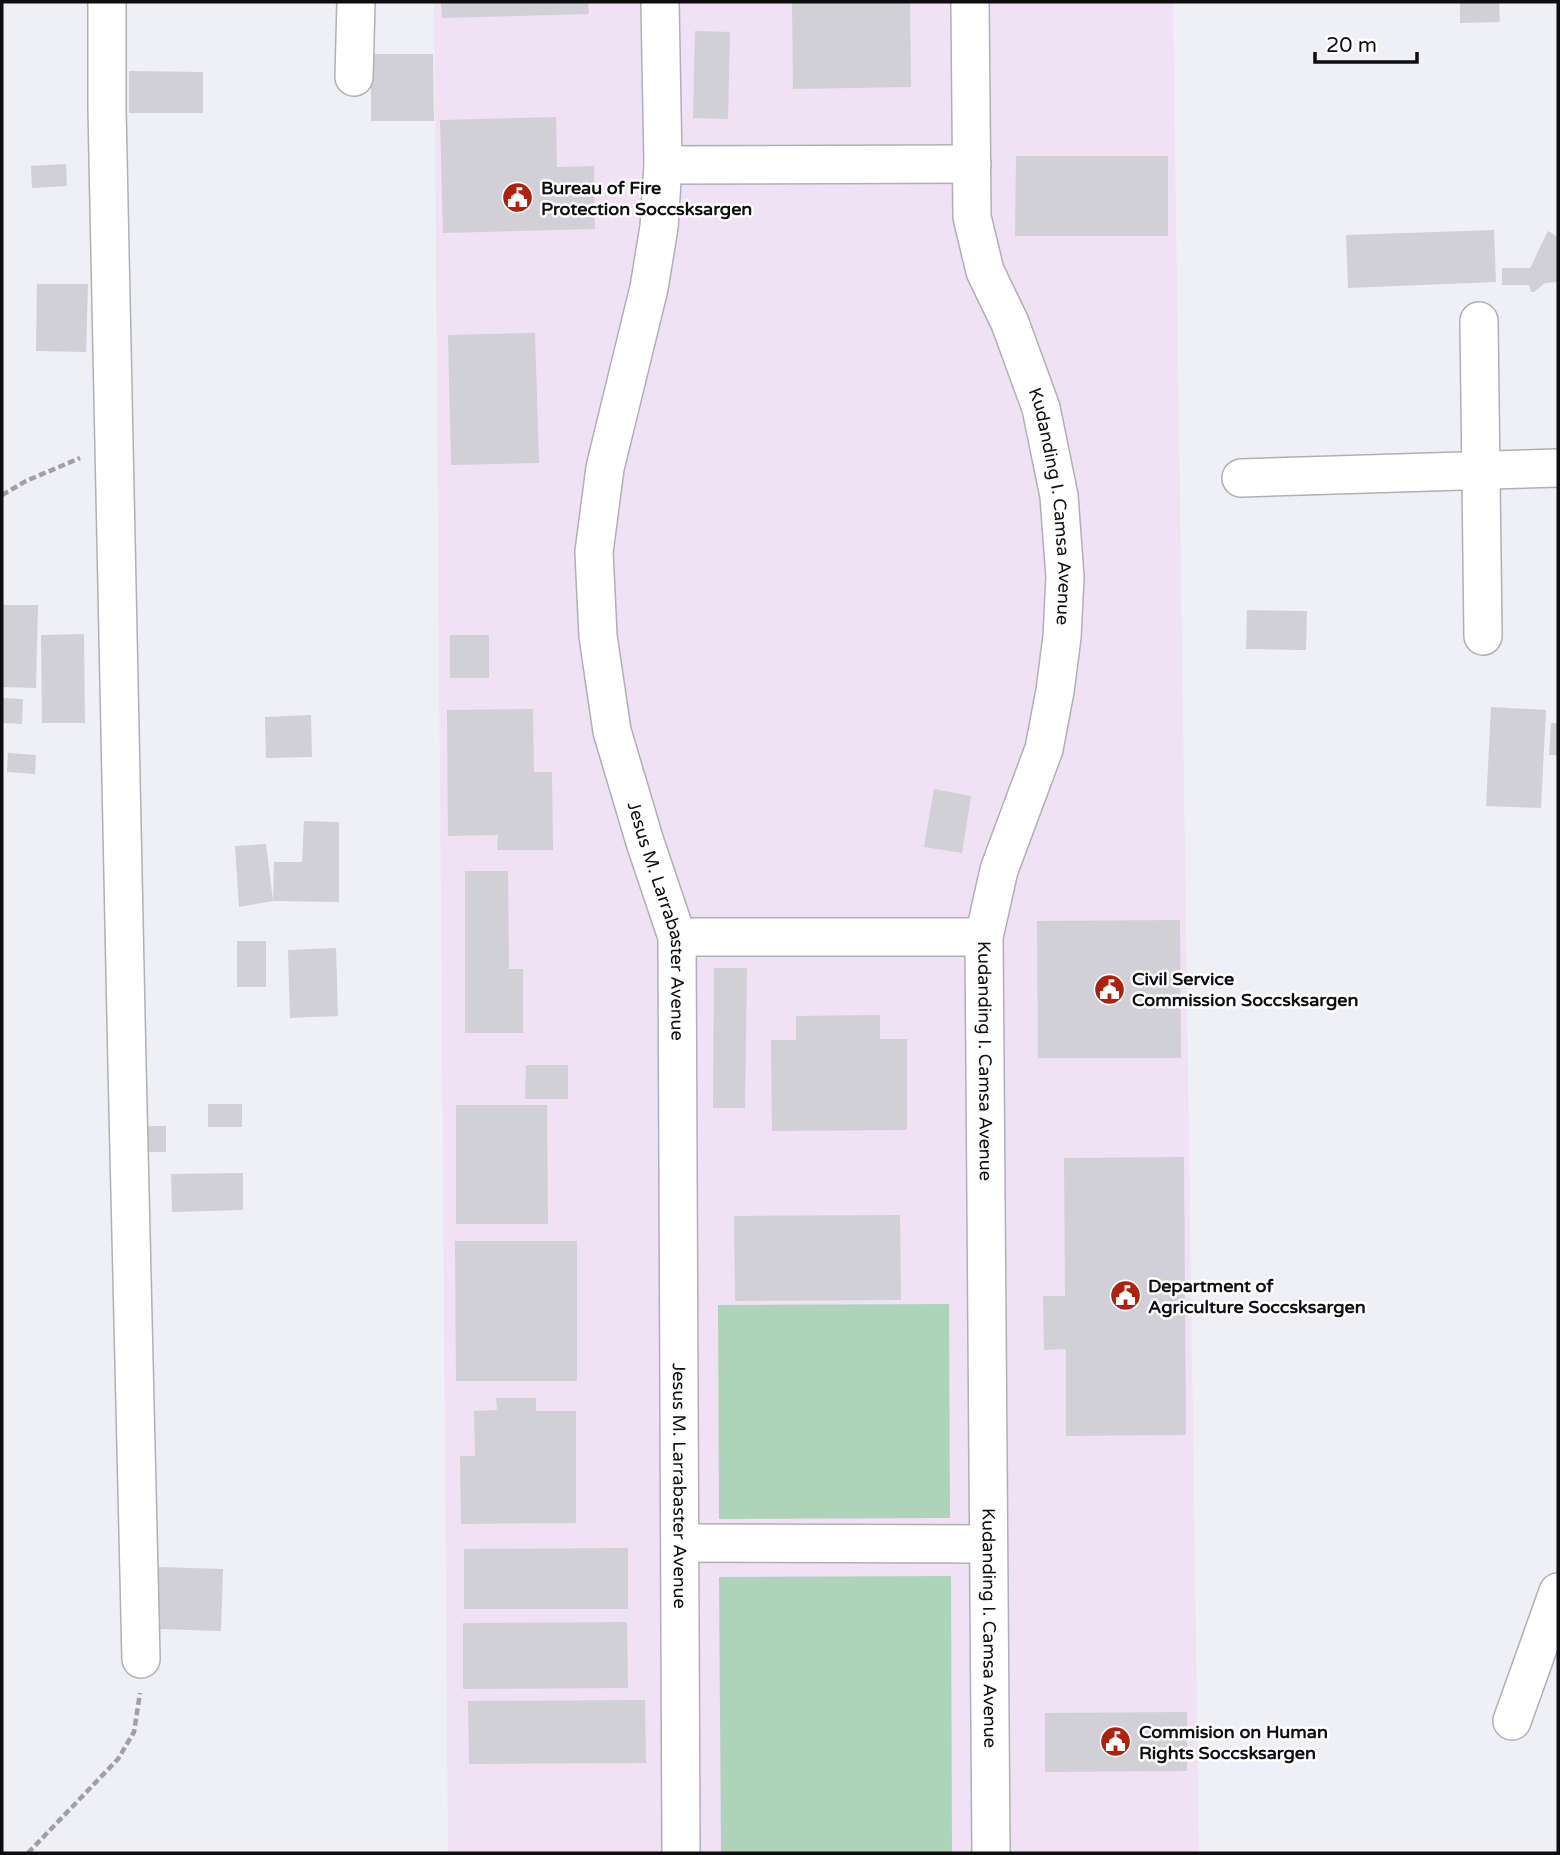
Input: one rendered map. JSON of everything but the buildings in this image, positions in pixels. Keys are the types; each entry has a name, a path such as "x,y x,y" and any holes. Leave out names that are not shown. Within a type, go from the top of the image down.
{"street":[{"path":"107,2 107,109 141,1659"},
{"path":"354,77 356,2"},
{"name":"Jesus M. Larrabaster Avenue","path":"660,2 663,165 659,228 649,288 605,468 594,552 598,636 612,731 677,937 681,1853"},
{"name":"Kudanding I. Camsa Avenue","path":"970,2 972,217 985,271 1010,323 1041,408 1059,496 1065,577 1062,637 1045,749 999,870 984,937 991,1853"},
{"path":"663,165 972,164"},
{"path":"1479,321 1483,636"},
{"path":"1241,478 1558,468"},
{"path":"677,937 984,937"},
{"path":"680,1543 988,1544"},
{"path":"1512,1721 1558,1592"}],"path":[{"path":"2,495 71,461 114,447"},
{"path":"28,1853 118,1759 134,1732 140,1704 141,1659"}],"shaded area":[{"path":"434,2 1173,2 1199,1853 448,1853"}],"green space":[{"path":"949,1304 950,1518 719,1519 718,1305"},
{"path":"951,1576 952,1853 721,1853 719,1577"}],"place":[{"name":"Bureau of Fire Protection Soccsksargen","path":"518,198"},
{"name":"Civil Service Commission Soccsksargen","path":"1109,989"},
{"name":"Department of Agriculture Soccsksargen","path":"1125,1296"},
{"name":"Commision on Human Rights Soccsksargen","path":"1116,1742"}]}
